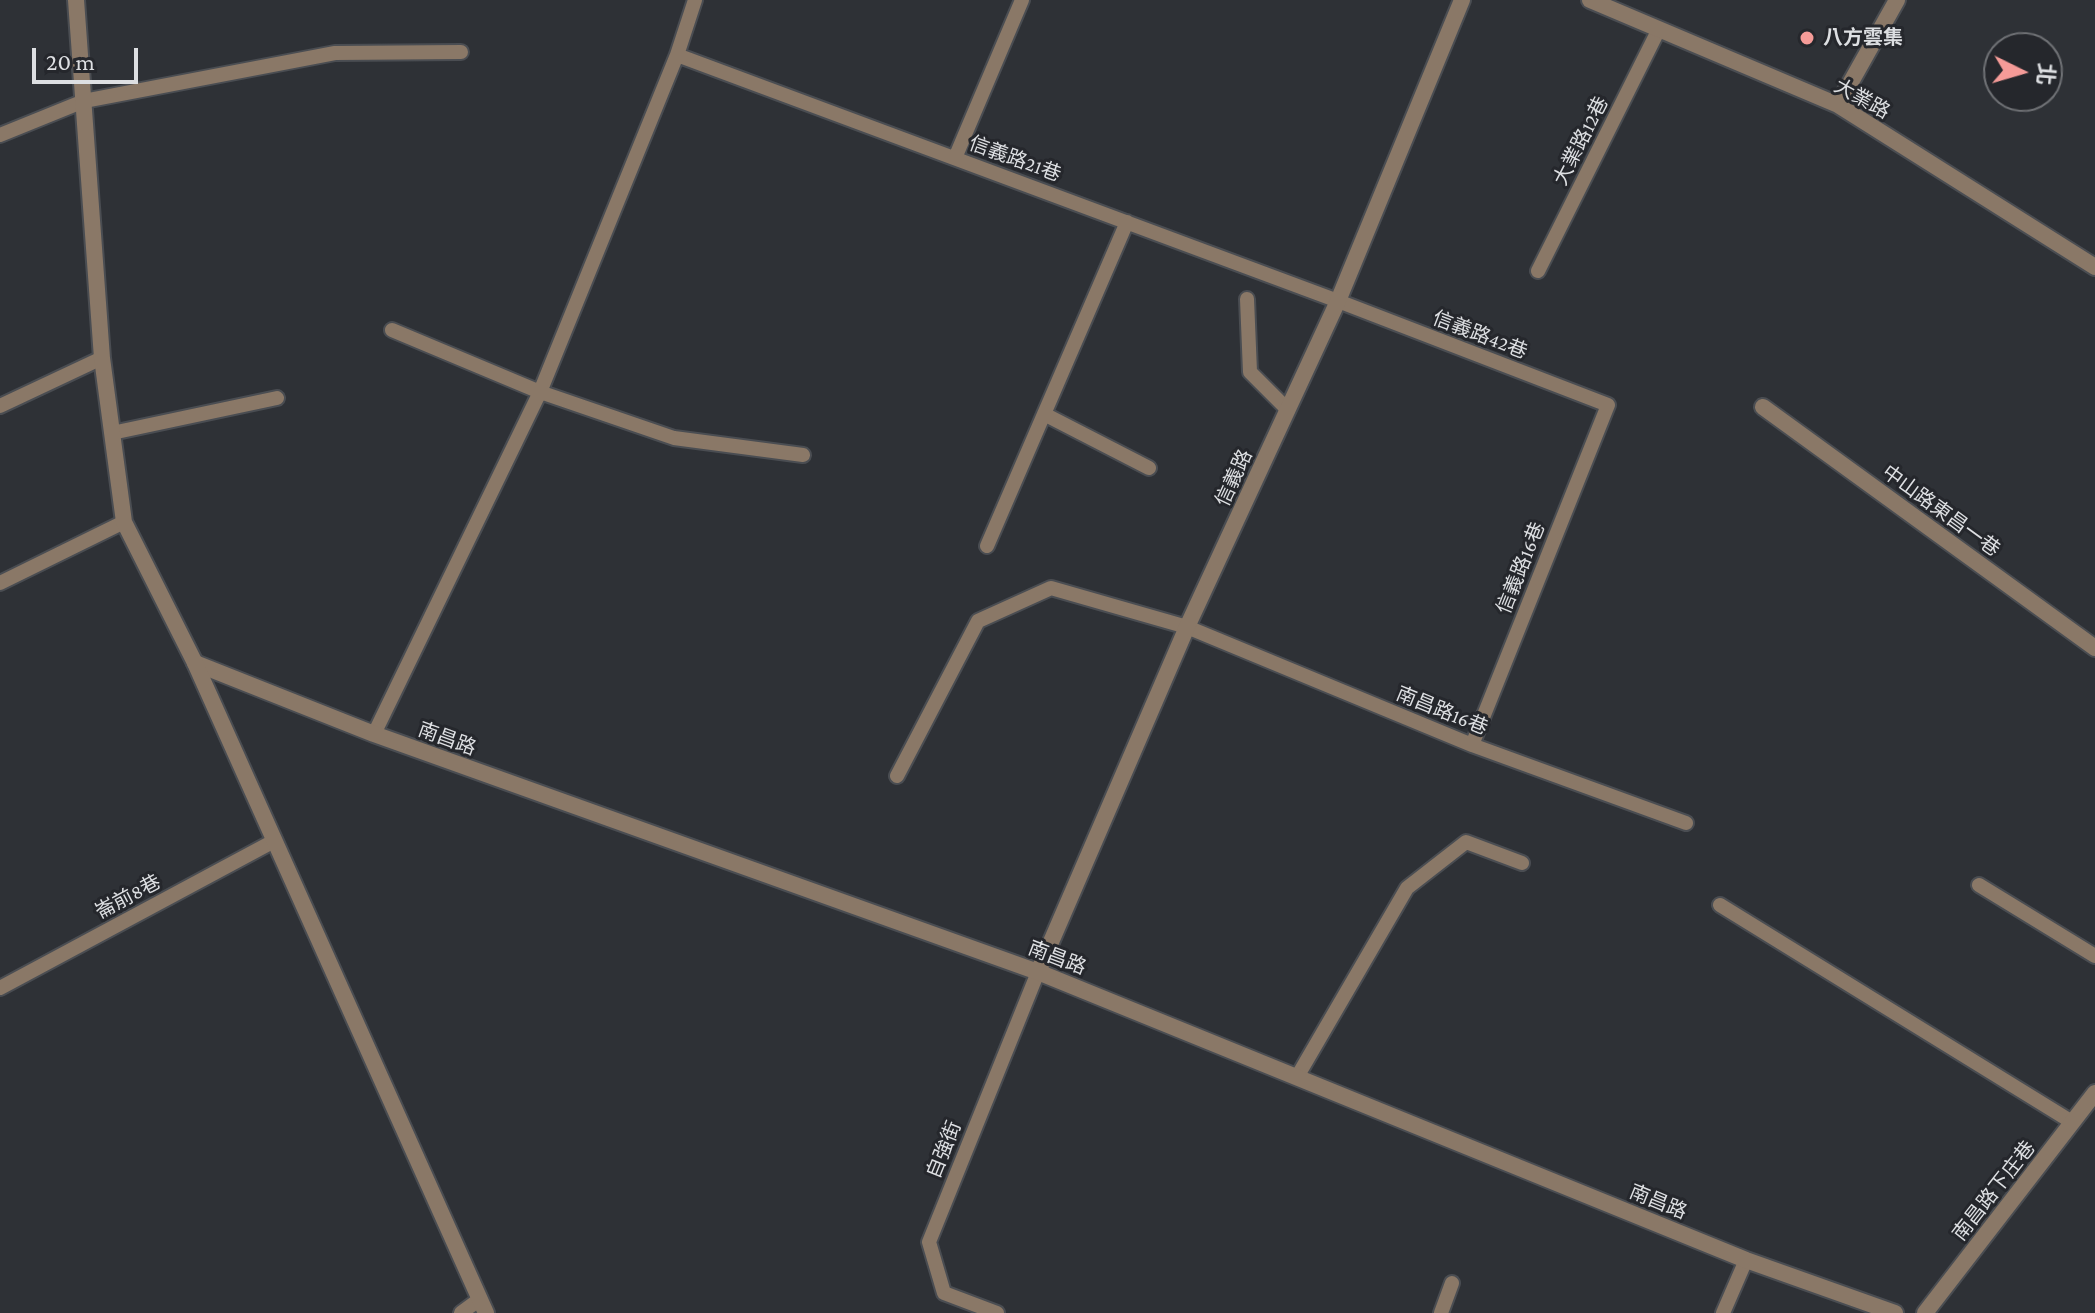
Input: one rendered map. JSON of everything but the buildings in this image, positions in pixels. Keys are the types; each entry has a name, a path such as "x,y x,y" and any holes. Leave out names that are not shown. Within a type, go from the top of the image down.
{"street":[{"path":"76,0 102,358 124,522 195,663 483,1306"},
{"name":"信義路","path":"1038,972 1187,627 1338,301 1462,0"},
{"name":"大業路","path":"1590,0 1838,105 2095,267"},
{"path":"1838,105 1897,0"},
{"name":"中山路東昌一巷","path":"1763,407 2095,648"},
{"name":"南昌路","path":"195,663 374,734 1038,972 1746,1260 1895,1313"},
{"name":"南昌路下庄巷","path":"1925,1313 2095,1093"}],"lane":[{"path":"374,734 540,392 677,55 695,0"},
{"path":"955,158 1022,0"},
{"name":"大業路12巷","path":"1538,271 1659,29"},
{"path":"0,135 84,101 335,53 461,52"},
{"name":"信義路21巷","path":"677,55 1338,301"},
{"path":"987,546 1127,222"},
{"path":"1247,299 1250,372 1288,410"},
{"name":"信義路42巷","path":"1338,301 1608,405"},
{"path":"392,330 540,392 674,438 803,455"},
{"path":"0,406 102,358"},
{"path":"112,433 277,398"},
{"name":"信義路16巷","path":"1472,745 1608,405"},
{"path":"1044,414 1149,468"},
{"path":"0,583 124,522"},
{"name":"南昌路16巷","path":"897,776 978,621 1051,588 1187,627 1472,745 1686,823"},
{"name":"崙前8巷","path":"0,988 274,841"},
{"path":"1297,1077 1407,888 1466,842 1522,863"},
{"path":"1979,885 2095,956"},
{"path":"1720,905 2072,1122"},
{"name":"自強街","path":"997,1313 944,1293 929,1242 1038,972"},
{"path":"1723,1313 1746,1260"},
{"path":"1441,1313 1452,1283"},
{"path":"461,1313 483,1306"}],"place":[{"name":"八方雲集","path":"1807,38"}]}
